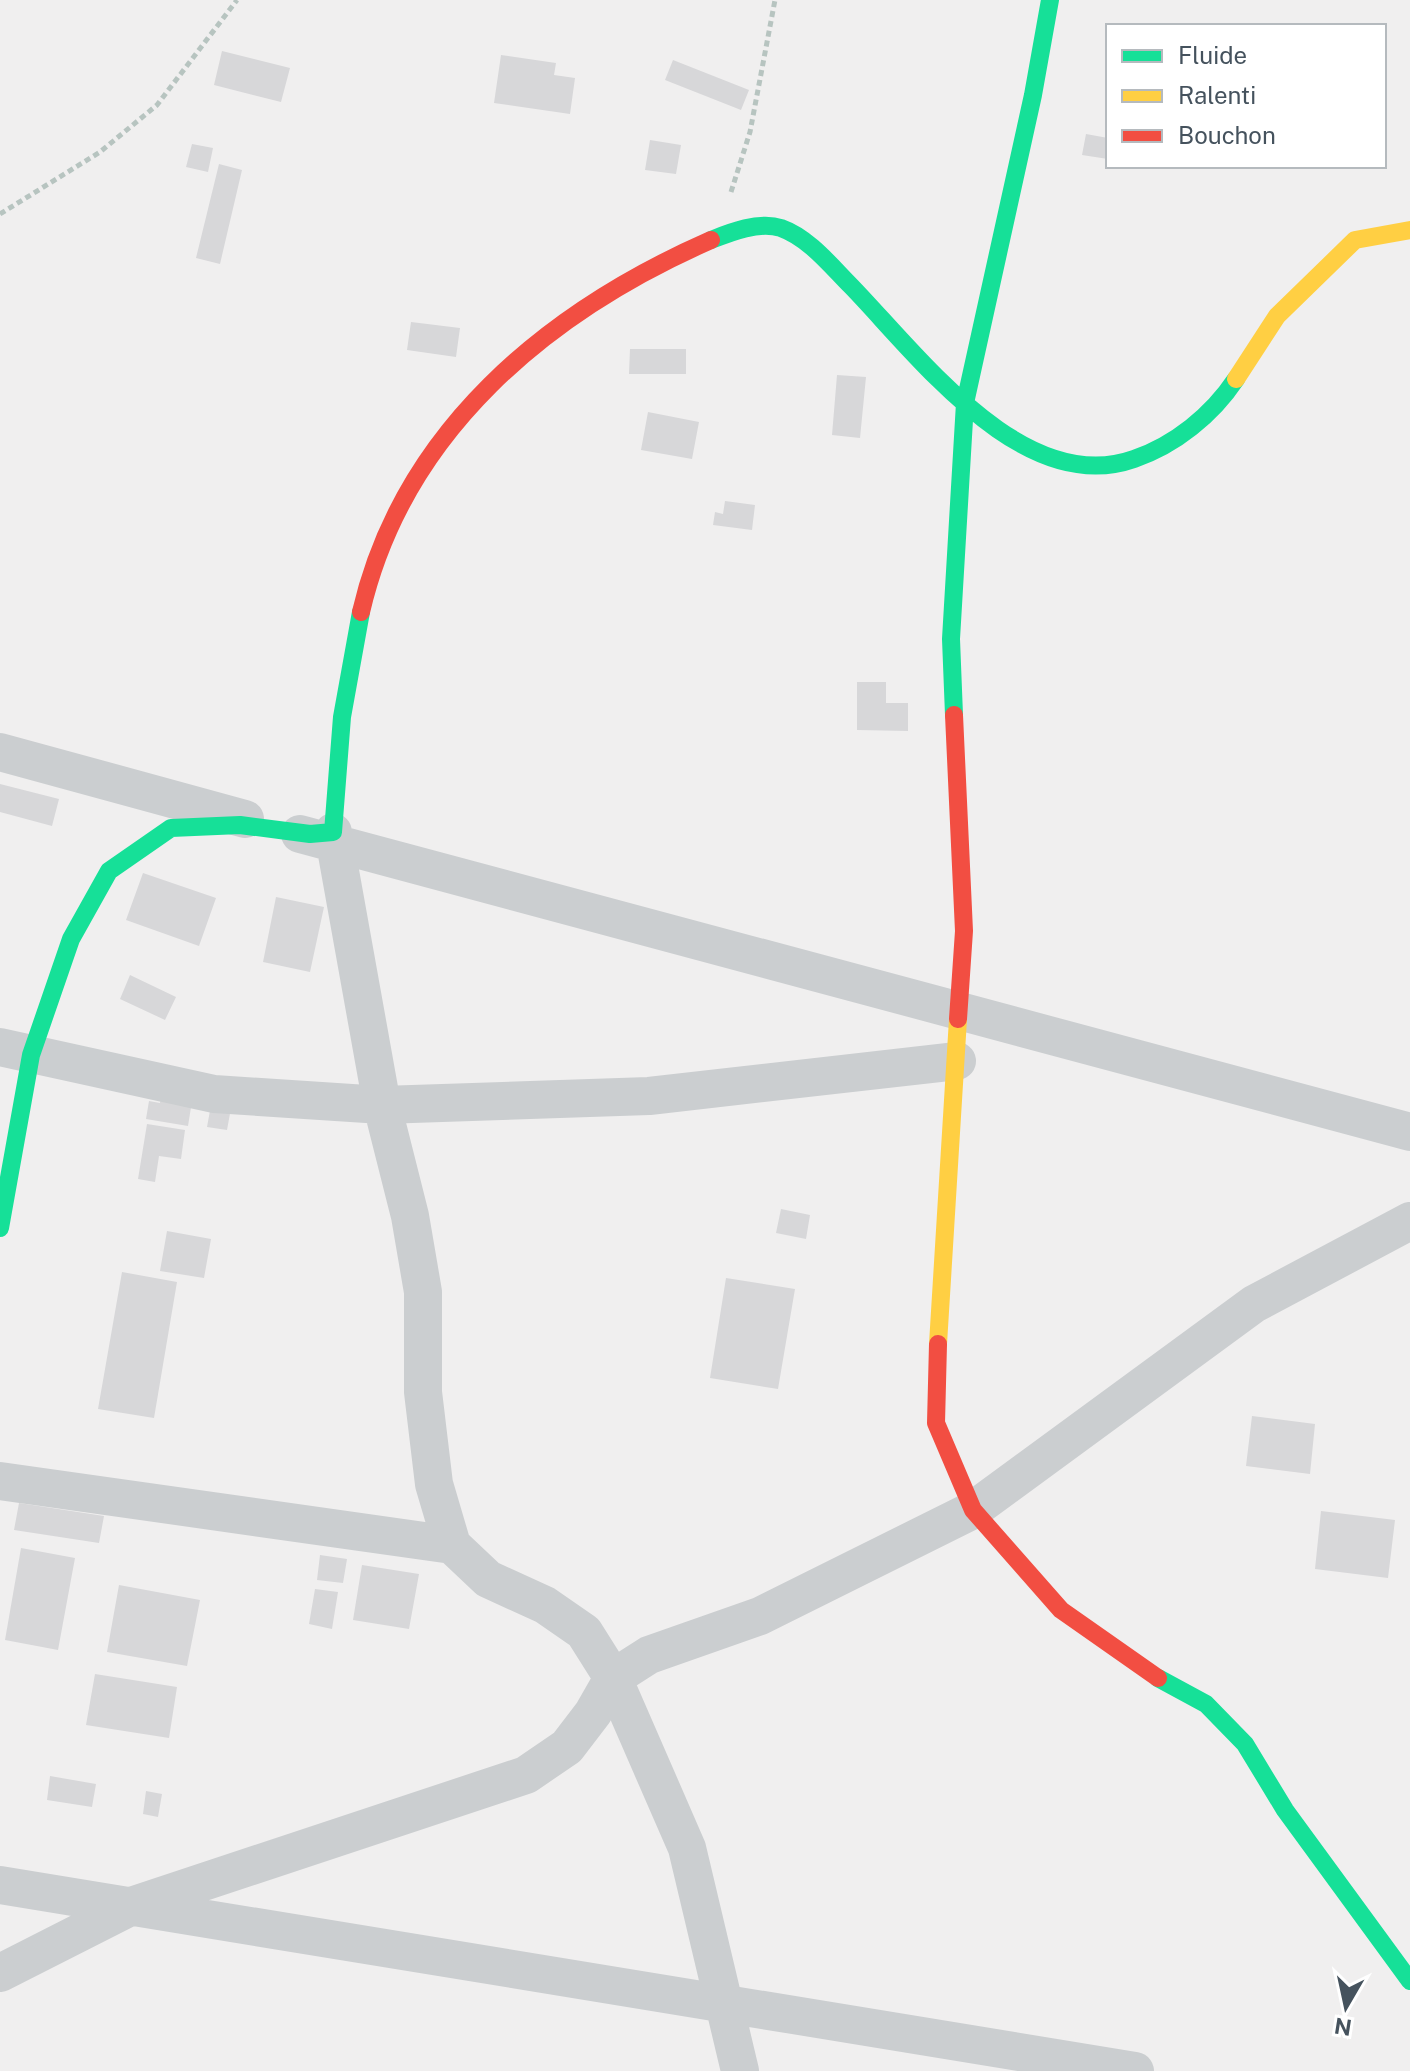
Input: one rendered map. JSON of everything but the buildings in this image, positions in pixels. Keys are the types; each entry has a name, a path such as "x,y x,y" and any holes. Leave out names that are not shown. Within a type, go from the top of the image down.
{"street":[{"path":"1050,0 1033,95 965,403 951,639 964,931 934,1403 936,1423 973,1510 1061,1610 1152,1675 1206,1704 1245,1744 1285,1810 1410,1981"},
{"path":"740,2071 687,1848 613,1678 584,1632 545,1605 488,1579 452,1545 432,1469 423,1392 423,1292 410,1216 382,1105 334,838 344,691 353,639 388,530 421,470 516,357 587,306 715,238 746,227 774,226 800,237 965,403 1023,448 1069,464 1112,467 1158,451 1218,406 1277,316 1355,240 1410,230"},
{"path":"0,752 289,831"},
{"path":"0,1228 16,1051 71,939 109,871 171,828 240,825 334,838 960,1013 1410,1132"},
{"path":"16,1051 214,1094 382,1105 649,1096 957,1061"},
{"path":"0,1973 134,1905 526,1775 567,1747 593,1713 613,1678 649,1655 760,1616 973,1510 1254,1304 1410,1221"},
{"path":"0,1481 452,1545"},
{"path":"0,1885 1135,2071"}],"path":[{"path":"0,214 100,152 157,105 237,0"},
{"path":"715,238 750,132 775,0"}],"traffic: fast":[{"path":"954,715 951,639 965,403 1033,95 1050,0"},
{"path":"711,240 745,228 764,226 781,228 801,238 976,413 1013,440 1052,458 1093,466 1134,459 1149,453 1178,437 1204,416 1236,379"},
{"path":"0,1228 31,1055 71,939 109,871 171,828 240,825 310,834 333,832 342,717 361,612"},
{"path":"1158,1678 1206,1704 1245,1744 1285,1810 1410,1981"}],"traffic: slow":[{"path":"1236,379 1277,316 1355,240 1410,230"},
{"path":"938,1344 958,1019"}],"traffic: jam":[{"path":"361,612 381,547 410,488 447,434 490,385 539,342 593,303 651,269 711,240"},
{"path":"954,715 964,931 958,1019"},
{"path":"938,1344 936,1423 973,1510 1061,1610 1158,1678"}]}
